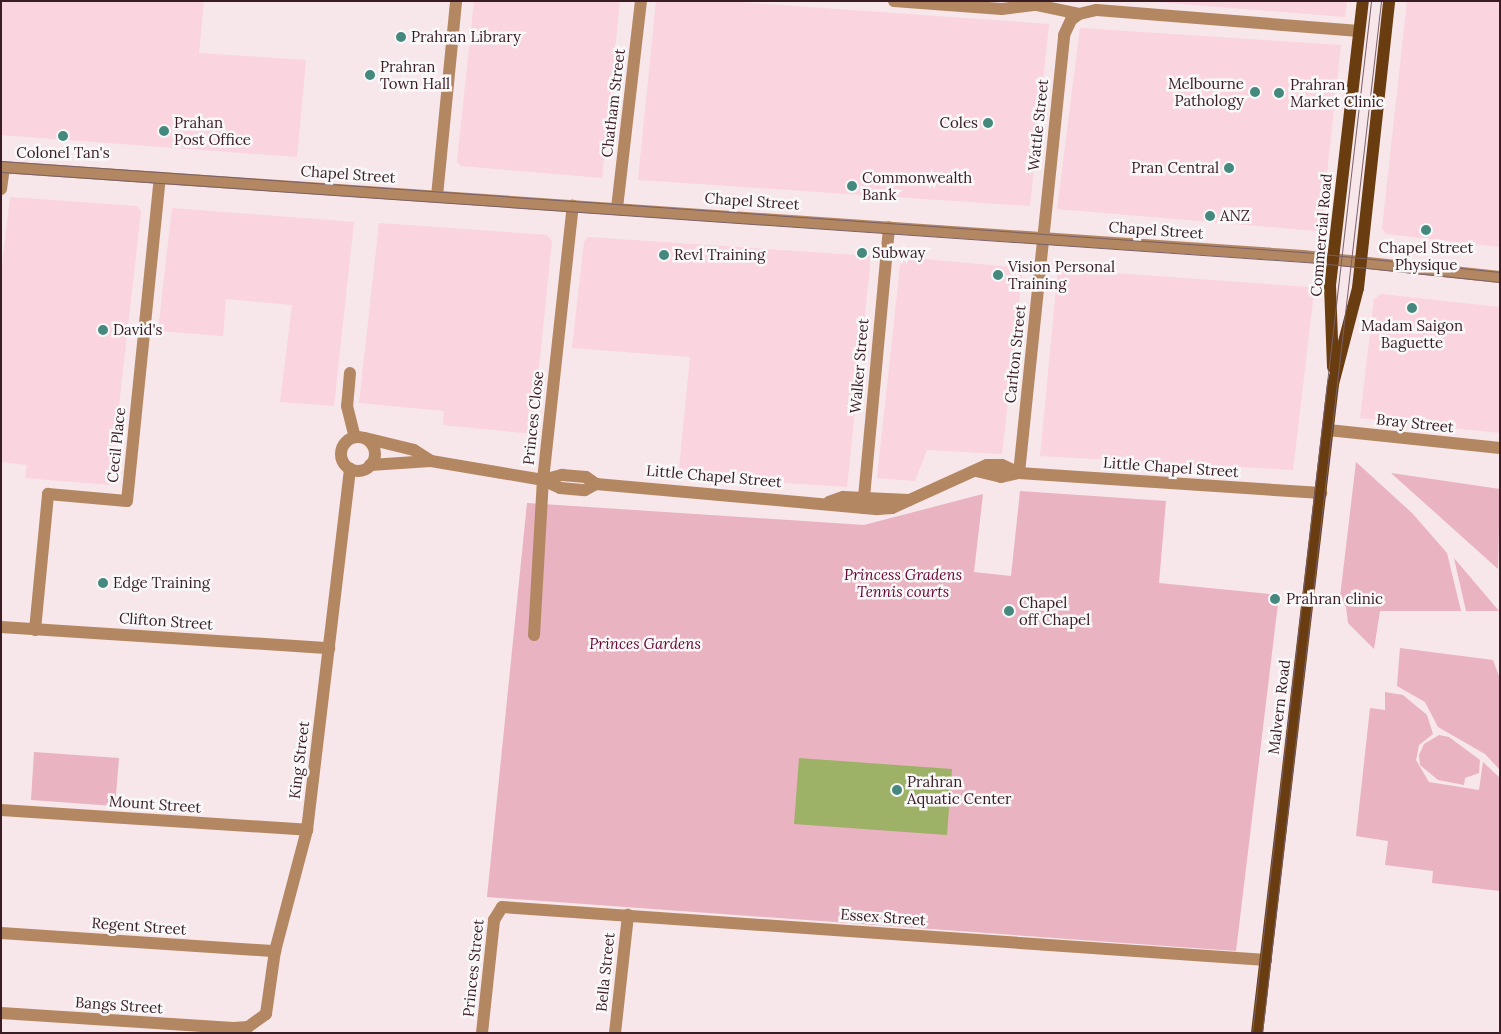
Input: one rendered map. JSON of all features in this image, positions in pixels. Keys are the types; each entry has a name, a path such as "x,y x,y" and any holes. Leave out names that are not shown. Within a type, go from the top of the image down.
{"main road":[{"name":"Commercial Road","path":"1333,384 1330,285 1363,1"},
{"path":"1333,384 1360,262 1389,1"},
{"name":"Malvern Road","path":"1257,1033 1333,384"}],"street":[{"path":"437,196 456,1"},
{"name":"Chatham Street","path":"617,208 642,1"},
{"path":"894,1 1002,9 1036,5 1076,15 1097,10 1360,31"},
{"name":"Wattle Street","path":"1043,238 1064,35 1076,15"},
{"path":"1,189 3,167"},
{"name":"Chapel Street","path":"3,167 1043,238 1360,262 1500,277"},
{"name":"Cecil Place","path":"35,630 48,494 127,501 160,178"},
{"name":"Princes Close","path":"534,635 543,480 573,206"},
{"name":"Walker Street","path":"864,503 889,227"},
{"name":"Carlton Street","path":"1019,473 1043,238"},
{"path":"350,373 346,406 360,438 374,450 370,465 361,471 350,469 342,462 341,452 346,442 360,438"},
{"name":"Bray Street","path":"1328,430 1500,448"},
{"name":"Little Chapel Street","path":"360,438 414,450 431,461"},
{"name":"Little Chapel Street","path":"370,465 431,461 543,480 560,488 584,490 596,484 828,502 842,508 864,503 892,508 976,471 987,464 1002,465 1019,473 1321,493"},
{"name":"King Street","path":"234,1028 248,1027 266,1014 275,951 307,830 350,469"},
{"name":"Clifton Street","path":"1,627 329,648"},
{"name":"Mount Street","path":"1,810 307,830"},
{"name":"Essex Street","path":"499,908 628,915 1266,960"},
{"name":"Princes Street","path":"482,1033 494,920 499,908"},
{"name":"Bella Street","path":"615,1033 628,915"},
{"name":"Regent Street","path":"1,933 275,951"},
{"name":"Bangs Street","path":"1,1013 234,1028"}],"shaded area":[{"path":"1,1 204,1 199,53 306,60 297,157 1,135"},
{"path":"474,1 620,1 602,178 461,166 457,162"},
{"path":"656,1 725,1 1049,24 1030,206 638,180"},
{"path":"1146,1 1347,1 1345,17"},
{"path":"1407,1 1500,1 1500,247 1386,234 1382,229"},
{"name":"Pran Central","path":"1080,28 1341,45 1321,227 1316,231 1057,209"},
{"path":"10,197 137,206 141,211 110,485 25,478 27,465 1,462 1,274"},
{"path":"172,208 354,222 334,406 280,402 292,305 226,299 223,336 158,331"},
{"path":"379,223 547,235 552,241 532,434 443,425 444,411 359,403"},
{"path":"588,237 871,256 847,487 738,480 738,473 679,469 690,357 572,348 584,242"},
{"path":"901,257 1023,268 1002,454 927,450 915,481 877,478"},
{"path":"1058,269 1309,287 1314,292 1293,470 1040,456"},
{"path":"1381,294 1500,307 1500,433 1360,418 1374,299"},
{"path":"799,758 952,769 947,835 794,824"}],"green space":[{"path":"1356,462 1412,513 1447,553 1461,611 1380,611 1374,649 1348,623 1346,607 1340,597"},
{"path":"1391,473 1500,489 1498,569"},
{"name":"Princes Gardens","path":"1020,491 1166,501 1159,583 1279,595 1236,951 487,897 527,503 864,525 983,494 974,572 1011,576"},
{"path":"1454,558 1499,611 1466,611"},
{"path":"1400,648 1493,660 1500,679 1500,770 1485,754 1438,727 1425,702 1397,686"},
{"path":"1385,692 1403,695 1427,715 1433,734 1419,745 1416,760 1429,782 1479,790 1483,762 1500,778 1500,891 1432,883 1433,871 1385,865 1388,841 1356,836 1370,708 1385,710"},
{"path":"1439,735 1449,737 1480,760 1479,773 1465,778 1464,785 1438,780 1420,765 1419,755 1424,744"},
{"path":"34,752 119,758 115,806 31,800"}],"tram line":[{"path":"1252,1033 1371,1"},
{"path":"1262,1033 1381,1"},
{"path":"1,161 1303,252 1500,272"},
{"path":"1,172 1319,263 1500,282"}],"place":[{"name":"Prahran Library","path":"401,37"},
{"name":"Prahran Town Hall","path":"370,75"},
{"name":"Melbourne Pathology","path":"1255,92"},
{"name":"Prahran Market Clinic","path":"1279,93"},
{"name":"Coles","path":"988,123"},
{"name":"Prahan Post Office","path":"164,131"},
{"name":"Colonel Tan's","path":"63,136"},
{"name":"Pran Central","path":"1229,168"},
{"name":"Commonwealth Bank","path":"852,186"},
{"name":"ANZ","path":"1210,216"},
{"name":"Chapel Street Physique","path":"1426,230"},
{"name":"Subway","path":"862,253"},
{"name":"Revl Training","path":"664,255"},
{"name":"Vision Personal Training","path":"998,275"},
{"name":"Madam Saigon Baguette","path":"1412,308"},
{"name":"David's","path":"103,330"},
{"name":"Edge Training","path":"103,583"},
{"name":"Prahran clinic","path":"1275,599"},
{"name":"Chapel off Chapel","path":"1009,611"},
{"name":"Prahran Aquatic Center","path":"897,790"}],"park label":[{"name":"Princess Gradens Tennis courts","path":"903,582"}]}
